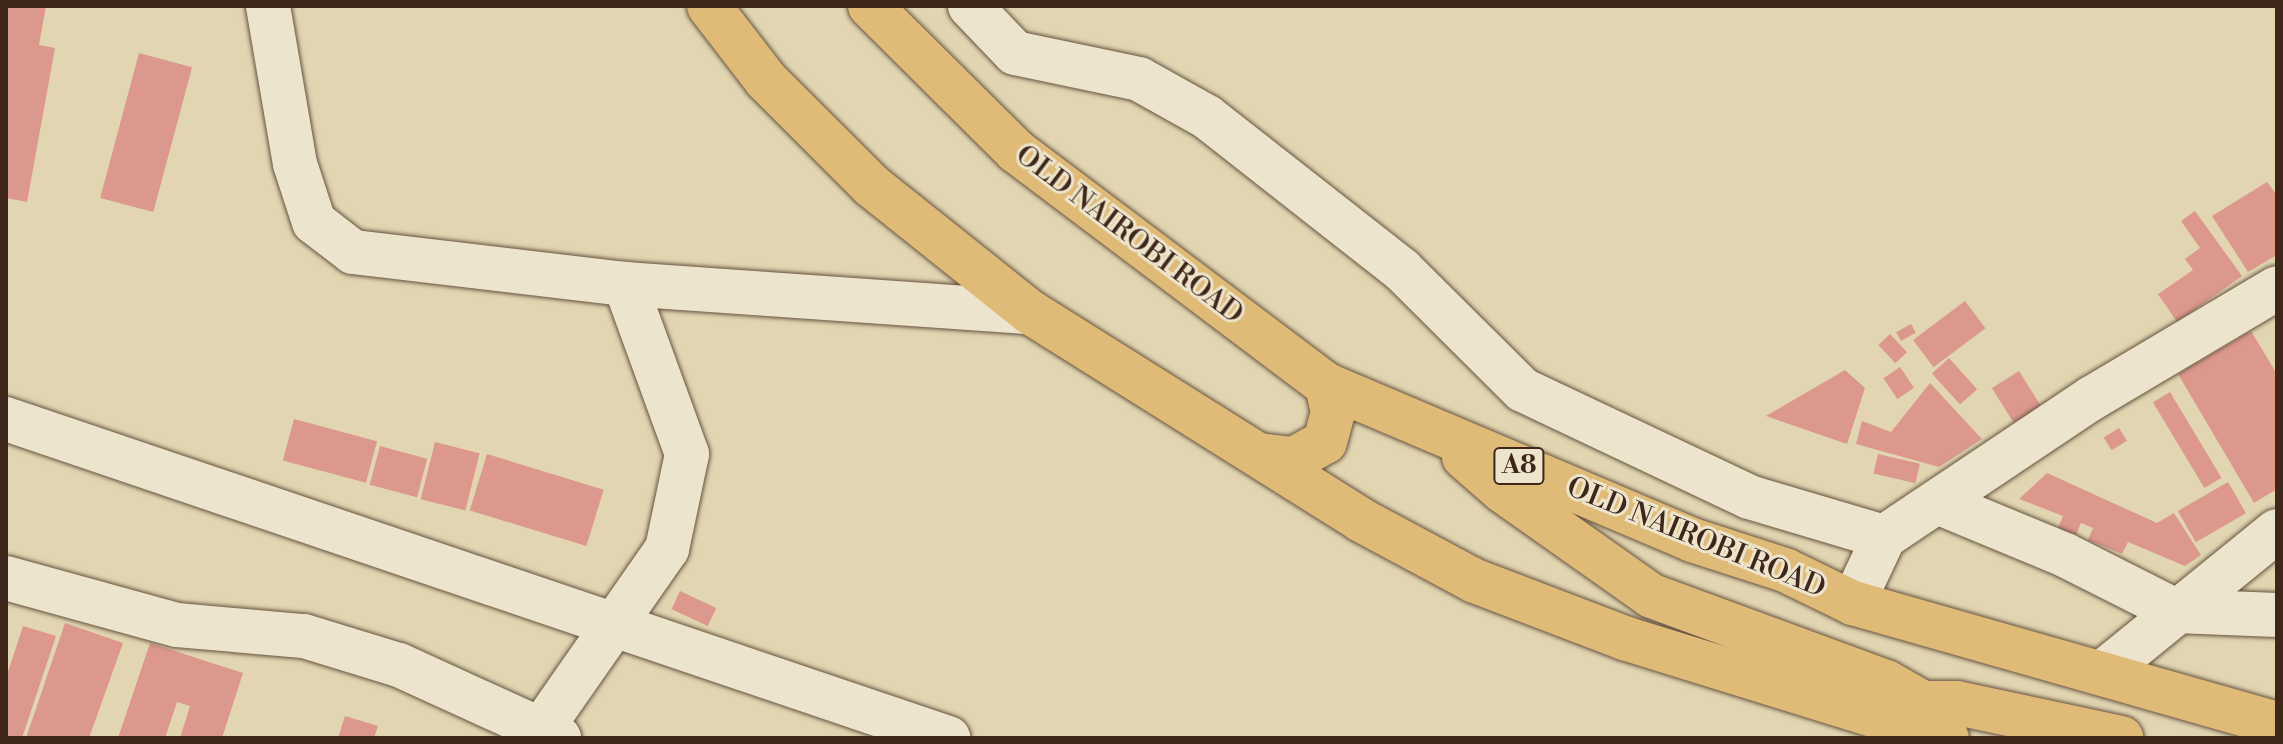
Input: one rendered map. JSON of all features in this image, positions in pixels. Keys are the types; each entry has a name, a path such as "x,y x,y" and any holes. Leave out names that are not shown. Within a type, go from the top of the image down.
{"highway":[{"path":"709,6 766,80 872,186 1030,312 1361,520 1475,581 1624,638 1921,730 1985,706 2121,738"},
{"name":"OLD NAIROBI ROAD","path":"870,6 1016,151 1327,385 1692,540 1785,570 1853,603 2277,724"},
{"path":"1259,455 1294,459 1325,442 1333,413 1327,385"},
{"path":"1436,431 1503,491 1652,596 1886,682 1921,730"}],"street":[{"path":"268,6 295,164 314,222 353,252 625,284 1030,312"},
{"path":"970,6 1015,53 1139,79 1207,117 1402,270 1523,390 1749,497 1884,537"},
{"path":"6,578 177,625 304,636 399,665 546,735 667,549 687,454 625,284"},
{"path":"1853,603 1884,537 2092,398 2277,288"},
{"path":"6,419 948,738"},
{"path":"1937,502 2065,555 2176,611 2277,615"},
{"path":"2102,673 2277,531"}],"building":[{"path":"6,6 46,6 39,45 55,48 27,202 6,198"},
{"path":"139,53 192,67 153,212 100,198"},
{"path":"2267,182 2277,195 2277,255 2248,272 2212,216"},
{"path":"2195,211 2242,276 2177,322 2158,294 2193,270 2185,259 2200,248 2181,221"},
{"path":"1965,301 1985,328 1934,367 1913,340"},
{"path":"1911,324 1916,333 1901,341 1896,332"},
{"path":"2251,331 2277,374 2277,489 2254,503 2178,374"},
{"path":"1890,334 1907,352 1895,363 1878,345"},
{"path":"1949,358 1977,389 1960,405 1932,373"},
{"path":"1900,367 1914,388 1897,399 1883,378"},
{"path":"1845,370 1865,388 1847,444 1766,416"},
{"path":"2019,371 2041,406 2014,423 1992,388"},
{"path":"1930,383 1982,439 1939,467 1856,444 1862,421 1891,432"},
{"path":"2170,392 2222,478 2204,488 2153,402"},
{"path":"294,419 377,441 366,483 283,461"},
{"path":"2119,428 2127,441 2112,450 2104,438"},
{"path":"435,442 480,453 465,510 421,499"},
{"path":"380,446 427,459 417,497 370,485"},
{"path":"487,454 604,490 586,546 470,510"},
{"path":"1878,454 1920,464 1915,483 1874,473"},
{"path":"2047,473 2157,523 2174,513 2201,555 2185,566 2128,542 2122,554 2088,540 2093,528 2081,523 2076,535 2058,528 2063,516 2019,499"},
{"path":"2228,482 2246,513 2196,542 2178,511"},
{"path":"680,591 716,608 708,626 672,609"},
{"path":"65,623 123,643 89,738 26,738"},
{"path":"23,626 56,636 22,738 6,738 6,678"},
{"path":"150,643 243,673 222,738 180,738 190,706 177,702 165,738 118,738"},
{"path":"345,716 378,726 374,738 338,738"}]}
